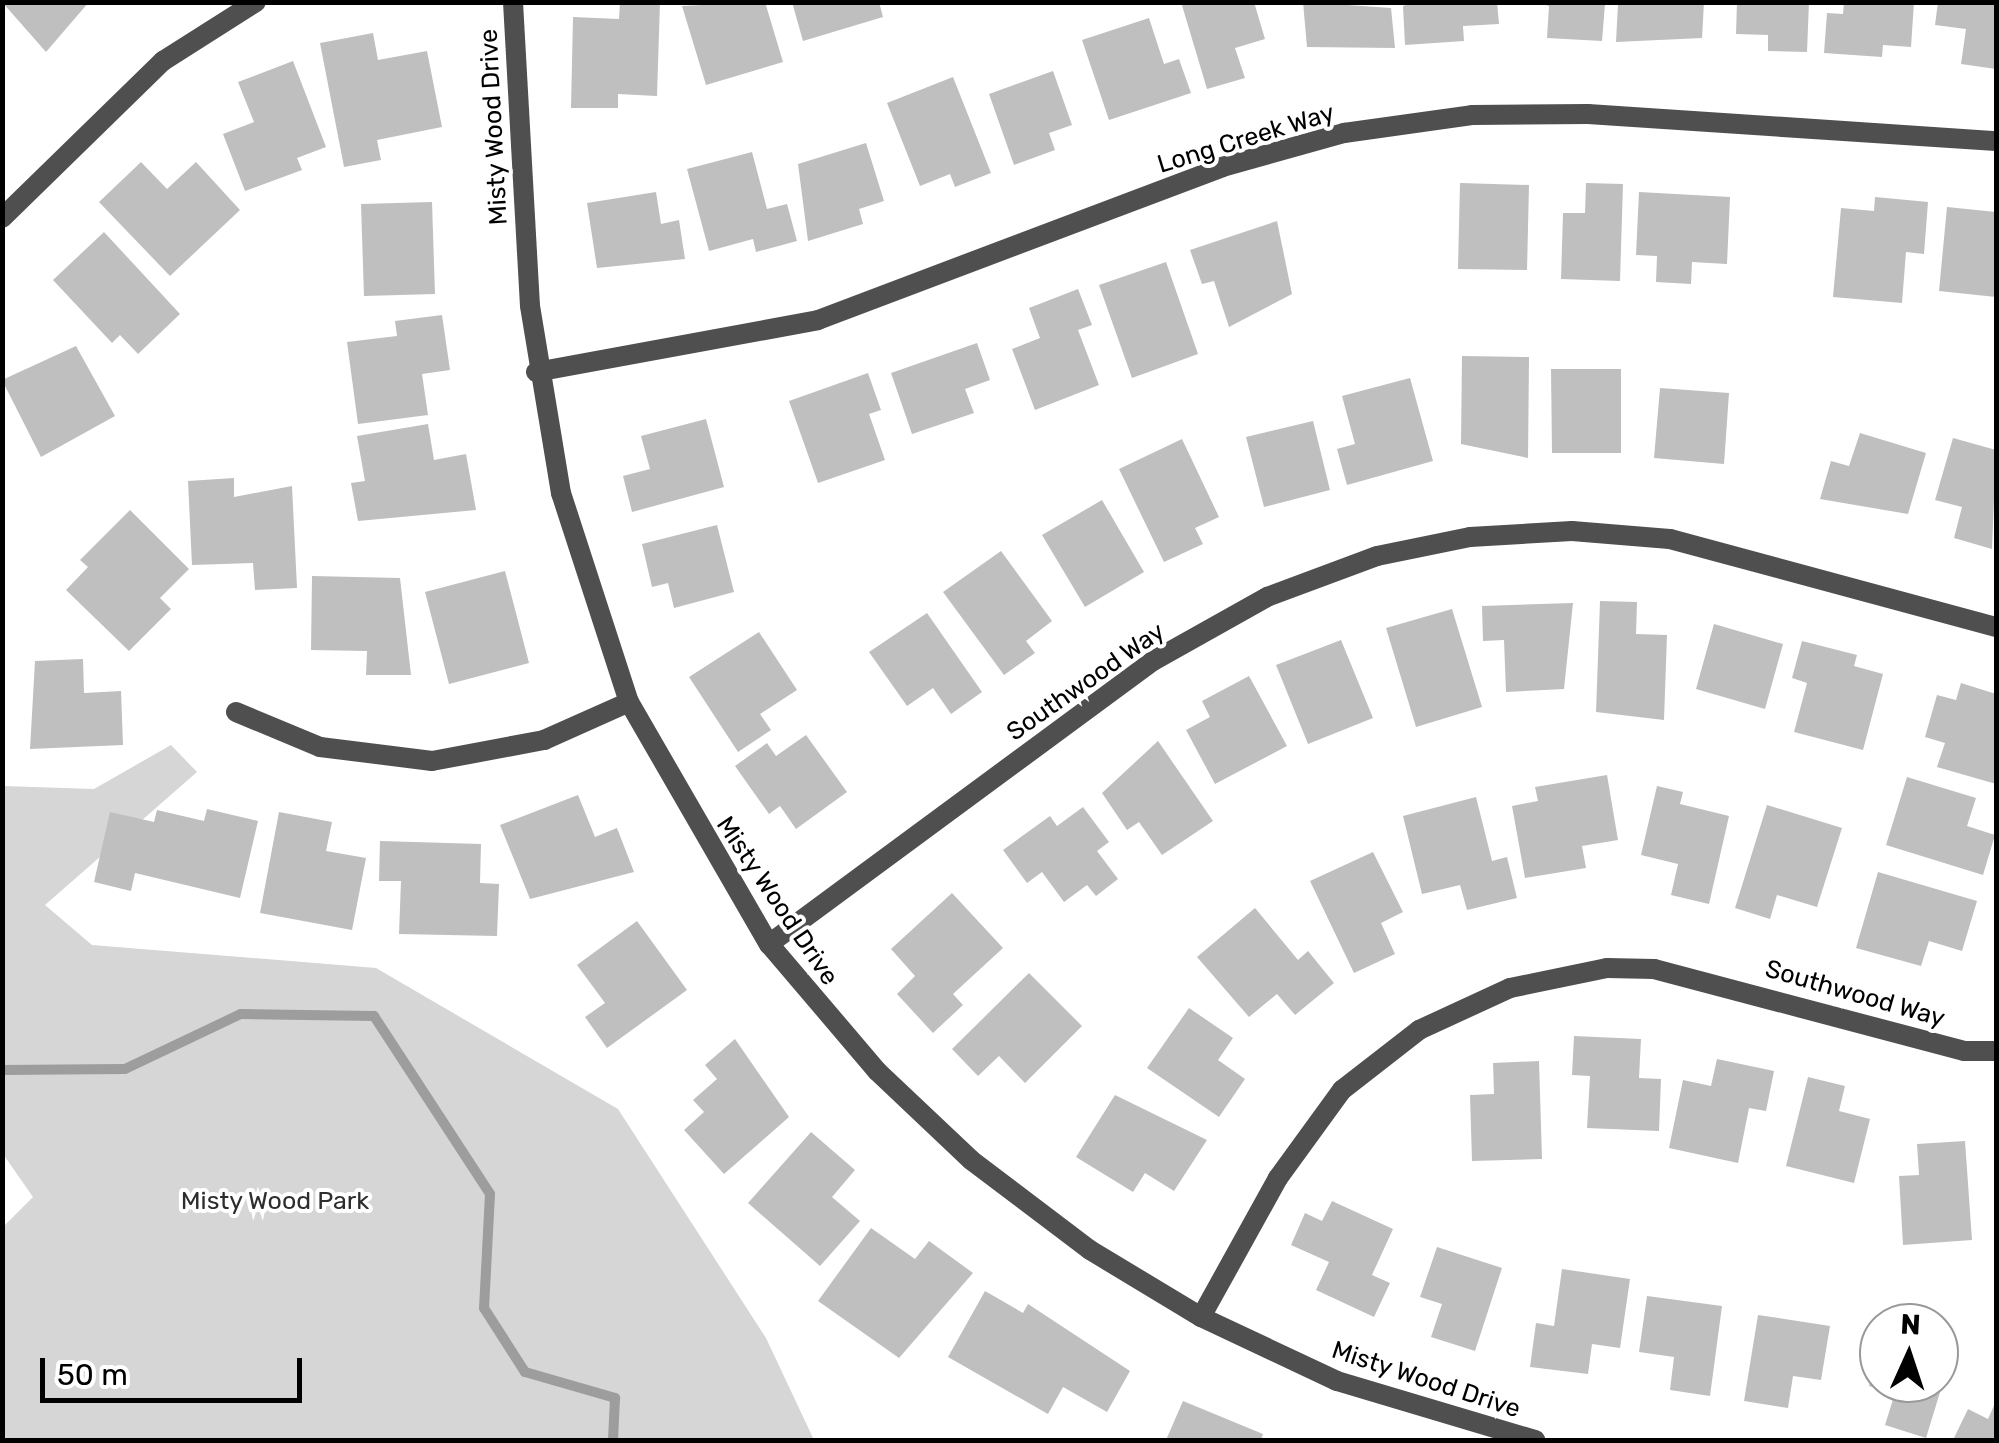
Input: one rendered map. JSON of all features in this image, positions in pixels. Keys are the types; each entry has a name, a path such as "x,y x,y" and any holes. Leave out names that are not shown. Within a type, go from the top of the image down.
{"street":[{"path":"2,218 163,61 256,2"},
{"name":"Misty Wood Drive","path":"513,2 536,372 561,493 629,702 769,944 877,1071 971,1160 1201,1317 1371,1394 1536,1440"},
{"name":"Long Creek Way","path":"536,372 818,320 1222,167 1344,133 1472,115 1588,114 1996,141"},
{"name":"Southwood Way","path":"769,944 1152,661 1267,597 1377,556 1521,534 1670,539 1996,627"},
{"path":"236,712 320,746 432,761 544,740 629,702"},
{"name":"Southwood Way","path":"1201,1317 1278,1178 1342,1090 1418,1030 1510,988 1607,968 1654,970 1964,1051 1996,1051"}],"green space":[{"name":"Misty Wood Park","path":"171,745 197,772 45,905 92,945 376,968 618,1109 766,1338 814,1440 3,1440 3,1227 33,1197 3,1154 3,786 94,789"}],"building":[{"path":"2,2 89,2 46,52"},
{"path":"620,2 660,2 657,96 618,94 618,108 571,108 573,17 619,19"},
{"path":"765,2 783,62 706,85 682,6"},
{"path":"792,2 879,2 883,17 803,41"},
{"path":"1181,2 1254,2 1265,39 1235,48 1245,78 1207,89"},
{"path":"1303,2 1391,8 1395,48 1307,47"},
{"path":"1416,2 1497,2 1499,24 1463,26 1464,41 1405,45 1403,6"},
{"path":"1535,2 1605,4 1602,41 1547,38 1549,6"},
{"path":"1704,2 1702,38 1616,42 1618,4"},
{"path":"1737,2 1809,2 1807,52 1768,51 1768,35 1736,34"},
{"path":"1844,2 1914,2 1911,47 1883,45 1882,57 1824,53 1827,13 1843,14"},
{"path":"1938,2 1996,2 1996,69 1961,64 1966,29 1935,25"},
{"path":"1149,18 1164,64 1179,59 1191,93 1109,120 1082,40"},
{"path":"373,33 378,60 427,51 442,127 377,140 381,160 344,167 320,43"},
{"path":"293,61 326,147 297,158 302,170 245,191 223,134 254,122 238,82"},
{"path":"1053,71 1072,125 1049,133 1055,150 1014,165 989,94"},
{"path":"953,77 991,173 955,187 950,174 920,186 887,103"},
{"path":"866,143 884,201 859,209 863,224 808,241 798,164"},
{"path":"752,152 767,209 787,204 797,241 756,252 753,239 709,251 687,169"},
{"path":"141,162 167,189 196,162 240,210 170,276 99,202"},
{"path":"1460,183 1529,185 1527,270 1458,269"},
{"path":"1586,183 1623,184 1620,281 1561,279 1563,213 1585,213"},
{"path":"656,192 661,224 679,220 685,259 597,268 587,203"},
{"path":"1639,192 1730,197 1727,264 1692,262 1691,284 1656,282 1657,256 1636,255"},
{"path":"1875,197 1928,202 1924,254 1906,252 1902,303 1833,297 1841,208 1874,211"},
{"path":"432,202 435,294 364,296 361,204"},
{"path":"1947,207 1996,212 1996,297 1939,291"},
{"path":"1277,221 1292,294 1229,327 1214,281 1202,284 1190,250"},
{"path":"104,232 180,314 138,354 120,335 112,343 53,280"},
{"path":"1166,262 1198,354 1132,378 1099,285"},
{"path":"1078,289 1092,325 1078,330 1099,385 1035,410 1012,349 1040,338 1029,308"},
{"path":"442,315 450,370 422,374 428,415 358,424 347,342 397,336 395,321"},
{"path":"977,343 990,380 965,389 974,413 912,434 891,373"},
{"path":"76,346 115,416 41,457 2,380"},
{"path":"1462,356 1529,357 1528,458 1461,444"},
{"path":"1551,369 1621,369 1621,453 1552,453"},
{"path":"868,373 881,410 869,414 885,460 818,483 789,401"},
{"path":"1410,378 1433,461 1347,485 1337,449 1355,444 1342,396"},
{"path":"1660,388 1729,393 1724,464 1654,458"},
{"path":"706,419 724,487 632,512 623,476 650,469 641,436"},
{"path":"1313,421 1330,490 1264,507 1246,437"},
{"path":"428,424 434,460 466,454 476,510 358,521 351,483 365,481 357,436"},
{"path":"1860,433 1926,453 1908,514 1820,499 1831,461 1849,466"},
{"path":"1953,438 1996,450 1992,549 1954,538 1962,507 1935,500"},
{"path":"1182,439 1219,517 1195,528 1203,544 1164,562 1119,469"},
{"path":"234,478 234,497 292,486 297,588 255,590 253,563 192,565 188,481"},
{"path":"1102,500 1144,572 1085,607 1042,535"},
{"path":"130,510 189,569 160,598 171,609 129,651 66,590 88,567 80,560"},
{"path":"717,525 734,592 674,608 668,583 652,587 642,544"},
{"path":"1001,551 1052,621 1026,641 1035,653 1004,675 943,592"},
{"path":"505,571 529,663 449,684 425,592"},
{"path":"312,576 400,578 411,675 366,675 367,651 311,650"},
{"path":"1600,601 1637,602 1636,634 1667,635 1664,720 1596,712"},
{"path":"1573,603 1564,689 1506,692 1504,640 1483,641 1482,606"},
{"path":"1452,609 1482,707 1416,727 1386,628"},
{"path":"927,613 982,692 951,714 933,688 907,706 869,652"},
{"path":"1714,624 1783,644 1765,709 1696,689"},
{"path":"759,632 797,690 760,714 771,730 738,752 689,677"},
{"path":"1341,640 1373,718 1308,744 1276,665"},
{"path":"1802,641 1857,655 1854,666 1883,674 1863,750 1794,732 1807,683 1792,678"},
{"path":"83,659 84,693 121,691 123,745 30,749 35,661"},
{"path":"1249,676 1287,746 1215,784 1186,730 1210,717 1202,701"},
{"path":"1961,683 1996,694 1996,784 1937,767 1945,743 1925,737 1937,695 1956,700"},
{"path":"806,735 847,792 796,829 780,806 769,814 735,766 767,743 776,756"},
{"path":"1158,741 1213,821 1162,855 1139,822 1127,830 1102,793"},
{"path":"1607,775 1618,840 1582,846 1586,868 1525,878 1512,806 1538,801 1535,787"},
{"path":"1907,777 1976,798 1967,826 1995,835 1983,875 1886,845"},
{"path":"1657,786 1683,792 1680,804 1729,816 1709,904 1671,895 1678,864 1641,855"},
{"path":"578,795 595,837 617,828 634,872 530,899 500,825"},
{"path":"1476,797 1492,861 1507,857 1517,898 1467,910 1460,885 1422,894 1403,816"},
{"path":"1767,805 1842,828 1817,907 1777,895 1770,919 1735,908"},
{"path":"1083,807 1109,842 1097,851 1118,879 1096,896 1087,885 1064,902 1042,872 1027,883 1003,850 1050,816 1057,826"},
{"path":"207,809 258,821 240,898 135,873 131,891 94,882 110,812 154,822 157,810 204,821"},
{"path":"279,812 332,822 326,851 366,858 352,930 260,913"},
{"path":"380,841 481,844 480,883 499,884 497,936 399,934 401,881 379,881"},
{"path":"1373,852 1403,912 1381,923 1395,954 1354,973 1310,881"},
{"path":"1878,872 1977,901 1962,951 1929,941 1921,966 1856,948"},
{"path":"952,893 1003,948 953,994 963,1005 933,1033 897,994 915,976 891,949"},
{"path":"1255,908 1298,960 1308,951 1334,983 1295,1015 1277,994 1249,1017 1197,957"},
{"path":"637,921 687,990 607,1048 585,1017 605,1003 577,965"},
{"path":"1029,973 1082,1026 1025,1083 999,1056 978,1076 952,1049"},
{"path":"1189,1008 1233,1038 1218,1060 1245,1079 1219,1117 1147,1068"},
{"path":"1574,1036 1641,1039 1639,1078 1661,1079 1659,1131 1587,1128 1590,1076 1572,1075"},
{"path":"735,1039 789,1117 724,1174 684,1130 704,1112 693,1100 717,1079 705,1065"},
{"path":"1717,1059 1774,1071 1766,1111 1749,1108 1738,1163 1669,1148 1683,1080 1711,1086"},
{"path":"1539,1061 1542,1159 1472,1161 1470,1095 1494,1094 1493,1063"},
{"path":"1808,1077 1845,1086 1839,1111 1870,1119 1854,1183 1786,1166"},
{"path":"1115,1095 1207,1140 1174,1191 1145,1173 1133,1192 1076,1157"},
{"path":"811,1132 855,1170 832,1197 860,1221 820,1266 748,1203"},
{"path":"1965,1141 1972,1240 1903,1245 1899,1176 1919,1175 1917,1144"},
{"path":"1332,1201 1393,1229 1372,1275 1390,1283 1374,1317 1316,1290 1329,1262 1291,1245 1305,1213 1322,1221"},
{"path":"871,1228 915,1259 929,1241 973,1273 899,1358 818,1301"},
{"path":"1437,1247 1502,1268 1475,1351 1431,1337 1442,1304 1420,1297"},
{"path":"1562,1269 1630,1279 1620,1348 1592,1344 1588,1374 1530,1367 1536,1323 1554,1326"},
{"path":"985,1291 1023,1313 1028,1304 1130,1371 1107,1412 1063,1387 1048,1414 948,1357"},
{"path":"1647,1296 1722,1306 1710,1396 1670,1390 1674,1357 1639,1352"},
{"path":"1758,1315 1830,1326 1821,1380 1793,1376 1788,1408 1744,1401"},
{"path":"1183,1401 1263,1434 1261,1440 1166,1440"},
{"path":"1996,1401 1996,1440 1953,1440 1968,1409 1988,1419"},
{"path":"1892,1403 1937,1403 1926,1438 1885,1425"}],"waterway":[{"path":"2,1070 125,1069 241,1014 374,1016 490,1194 484,1308 525,1372 615,1398 613,1440"}]}
